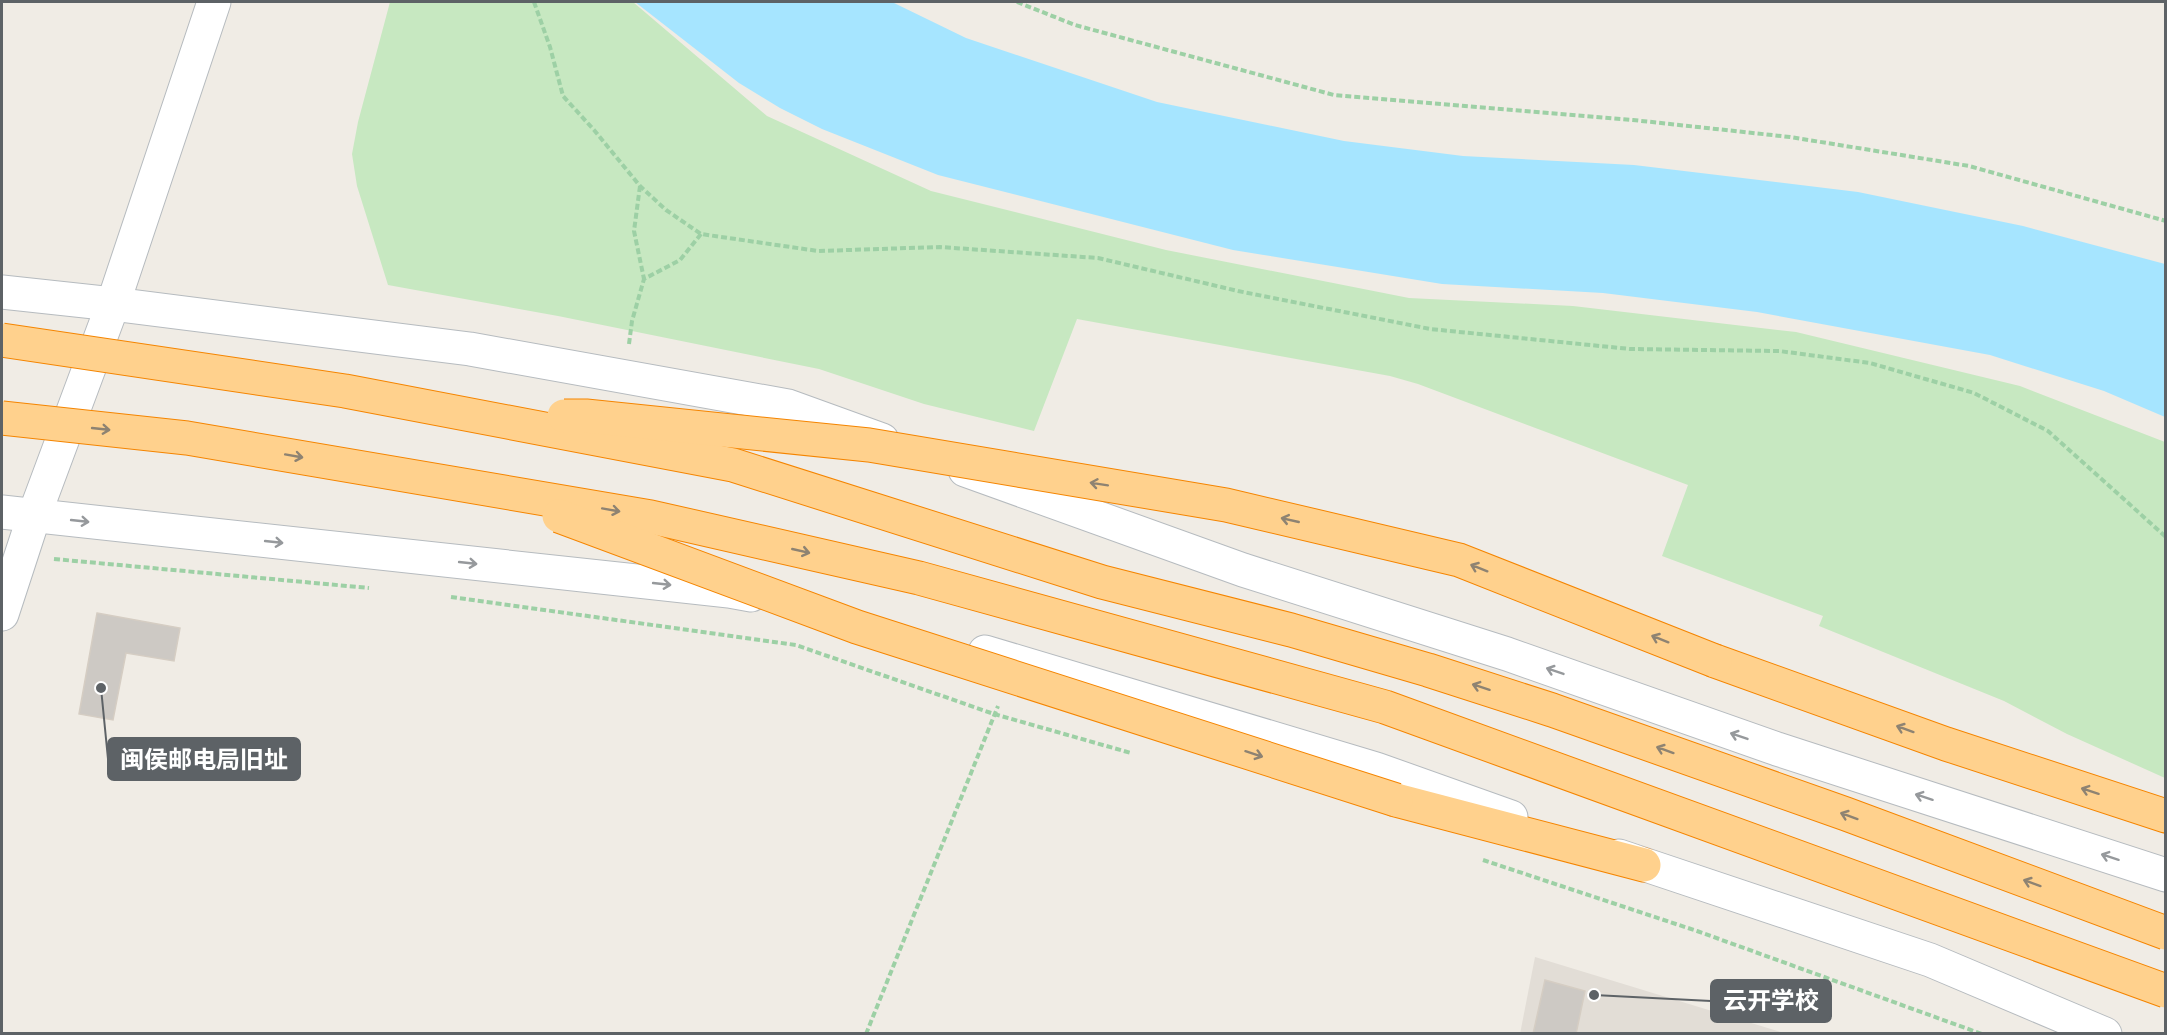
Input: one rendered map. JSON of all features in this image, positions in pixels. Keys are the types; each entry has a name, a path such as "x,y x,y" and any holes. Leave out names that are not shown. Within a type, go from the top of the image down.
{"highway":[{"path":"2,340 345,391 733,465 1102,582 1291,630 1428,670 1552,710 1846,814 2166,933"},
{"path":"479,417 586,416 869,445 1226,505 1460,560 1715,661 1946,744 2166,816"},
{"path":"2,418 187,438 651,517 919,578 1385,707 2166,991"},
{"path":"484,489 857,627 1396,800 1644,865"}],"main road":[{"path":"2,614 34,516 113,304 214,2"},
{"path":"2,292 470,349 788,406 1243,570 1507,654 1777,749 2166,875"},
{"path":"2,512 729,591 829,611 1016,661 1376,769 1644,865 1930,960 2105,1034"}],"path":[{"path":"534,2 550,47 563,96 640,186 666,210 701,234 818,251 940,247 1098,258 1238,291 1430,329 1630,349 1779,351 1870,363 1974,393 2048,431 2166,537"},
{"path":"1017,2 1075,25 1334,95 1633,120 1790,137 1969,166 2166,222"},
{"path":"624,378 632,321 644,279 634,231 640,186"},
{"path":"644,279 680,260 701,234"},
{"path":"21,556 375,589"},
{"path":"446,596 796,645 994,714 1141,756"},
{"path":"866,1034 1016,661"},
{"path":"1476,858 1697,931 1982,1034"}],"shaded area":[{"path":"1535,957 1784,1033 1520,1034"}],"green space":[{"path":"390,2 633,2 767,116 931,191 1166,250 1409,298 1573,306 1796,332 2020,386 2165,442 2165,778 2067,734 2004,701 1819,626 1823,616 1662,556 1688,485 1418,384 1390,376 1077,319 1034,431 924,404 819,369 558,316 388,285 357,186 352,154 358,122"}],"water":[{"path":"635,2 892,2 966,38 1157,102 1344,141 1463,156 1634,165 1858,192 2023,226 2165,264 2165,417 2104,391 1990,355 1757,312 1603,293 1442,284 1233,250 938,175 822,129 780,108 739,83"}],"building":[{"path":"97,613 180,628 174,661 126,653 113,720 79,714"},
{"path":"1545,980 1585,991 1576,1034 1533,1034"}],"place":[{"name":"闽侯邮电局旧址","path":"101,688"},
{"name":"云开学校","path":"1594,995"}]}
